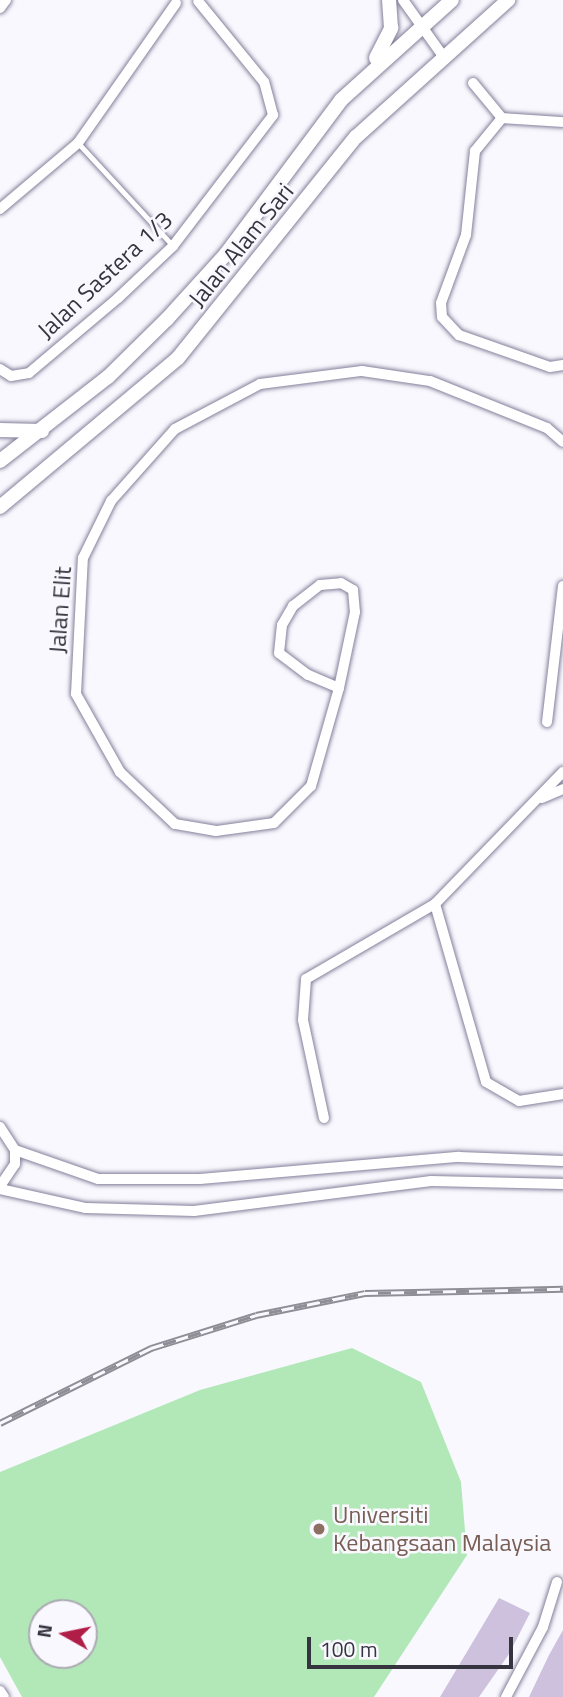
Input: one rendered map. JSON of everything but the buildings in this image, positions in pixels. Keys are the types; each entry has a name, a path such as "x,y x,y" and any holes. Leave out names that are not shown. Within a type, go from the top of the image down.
{"street":[{"path":"0,8 6,0"},
{"path":"0,209 78,143 174,1 198,0"},
{"name":"Jalan Sastera 1/3","path":"0,369 11,376 29,373 173,246 273,115 264,82 198,0"},
{"path":"341,100 386,46 389,0"},
{"path":"403,0 443,56"},
{"name":"Jalan Alam Sari","path":"0,461 43,432 108,377 218,263 341,100 452,0"},
{"name":"Jalan Alam Sari","path":"0,507 178,358 356,137 508,0"},
{"path":"473,83 502,118 563,122"},
{"path":"502,118 475,151 466,236 441,303 442,317 458,335 562,366"},
{"name":"Jalan Elit","path":"339,688 308,675 279,653 282,625 293,606 320,584 341,583 353,590 355,612 339,688 312,786 274,823 216,831 175,824 120,772 76,694 83,558 111,501 175,429 260,384 362,371 430,381 547,428 563,442"},
{"path":"0,430 43,432"},
{"path":"547,722 563,586"},
{"path":"324,1118 303,1020 306,979 435,904 563,772"},
{"path":"539,799 563,789"},
{"path":"435,904 486,1082 519,1101 563,1094"},
{"path":"0,1127 15,1150 15,1164 0,1188 86,1208 182,1211 431,1181 563,1184"},
{"path":"15,1150 97,1179 200,1180 459,1157 563,1161"},
{"path":"506,1697 544,1627 557,1581"},
{"path":"0,1691 4,1697"}],"lane":[{"path":"78,143 173,246"}],"green space":[{"name":"Universiti Kebangsaan Malaysia","path":"352,1348 421,1382 461,1482 467,1555 374,1697 22,1697 0,1657 0,1472 200,1390"}],"railway":[{"path":"0,1423 151,1348 256,1315 365,1293 563,1289"}],"place":[{"name":"Universiti Kebangsaan Malaysia","path":"319,1529"}]}
